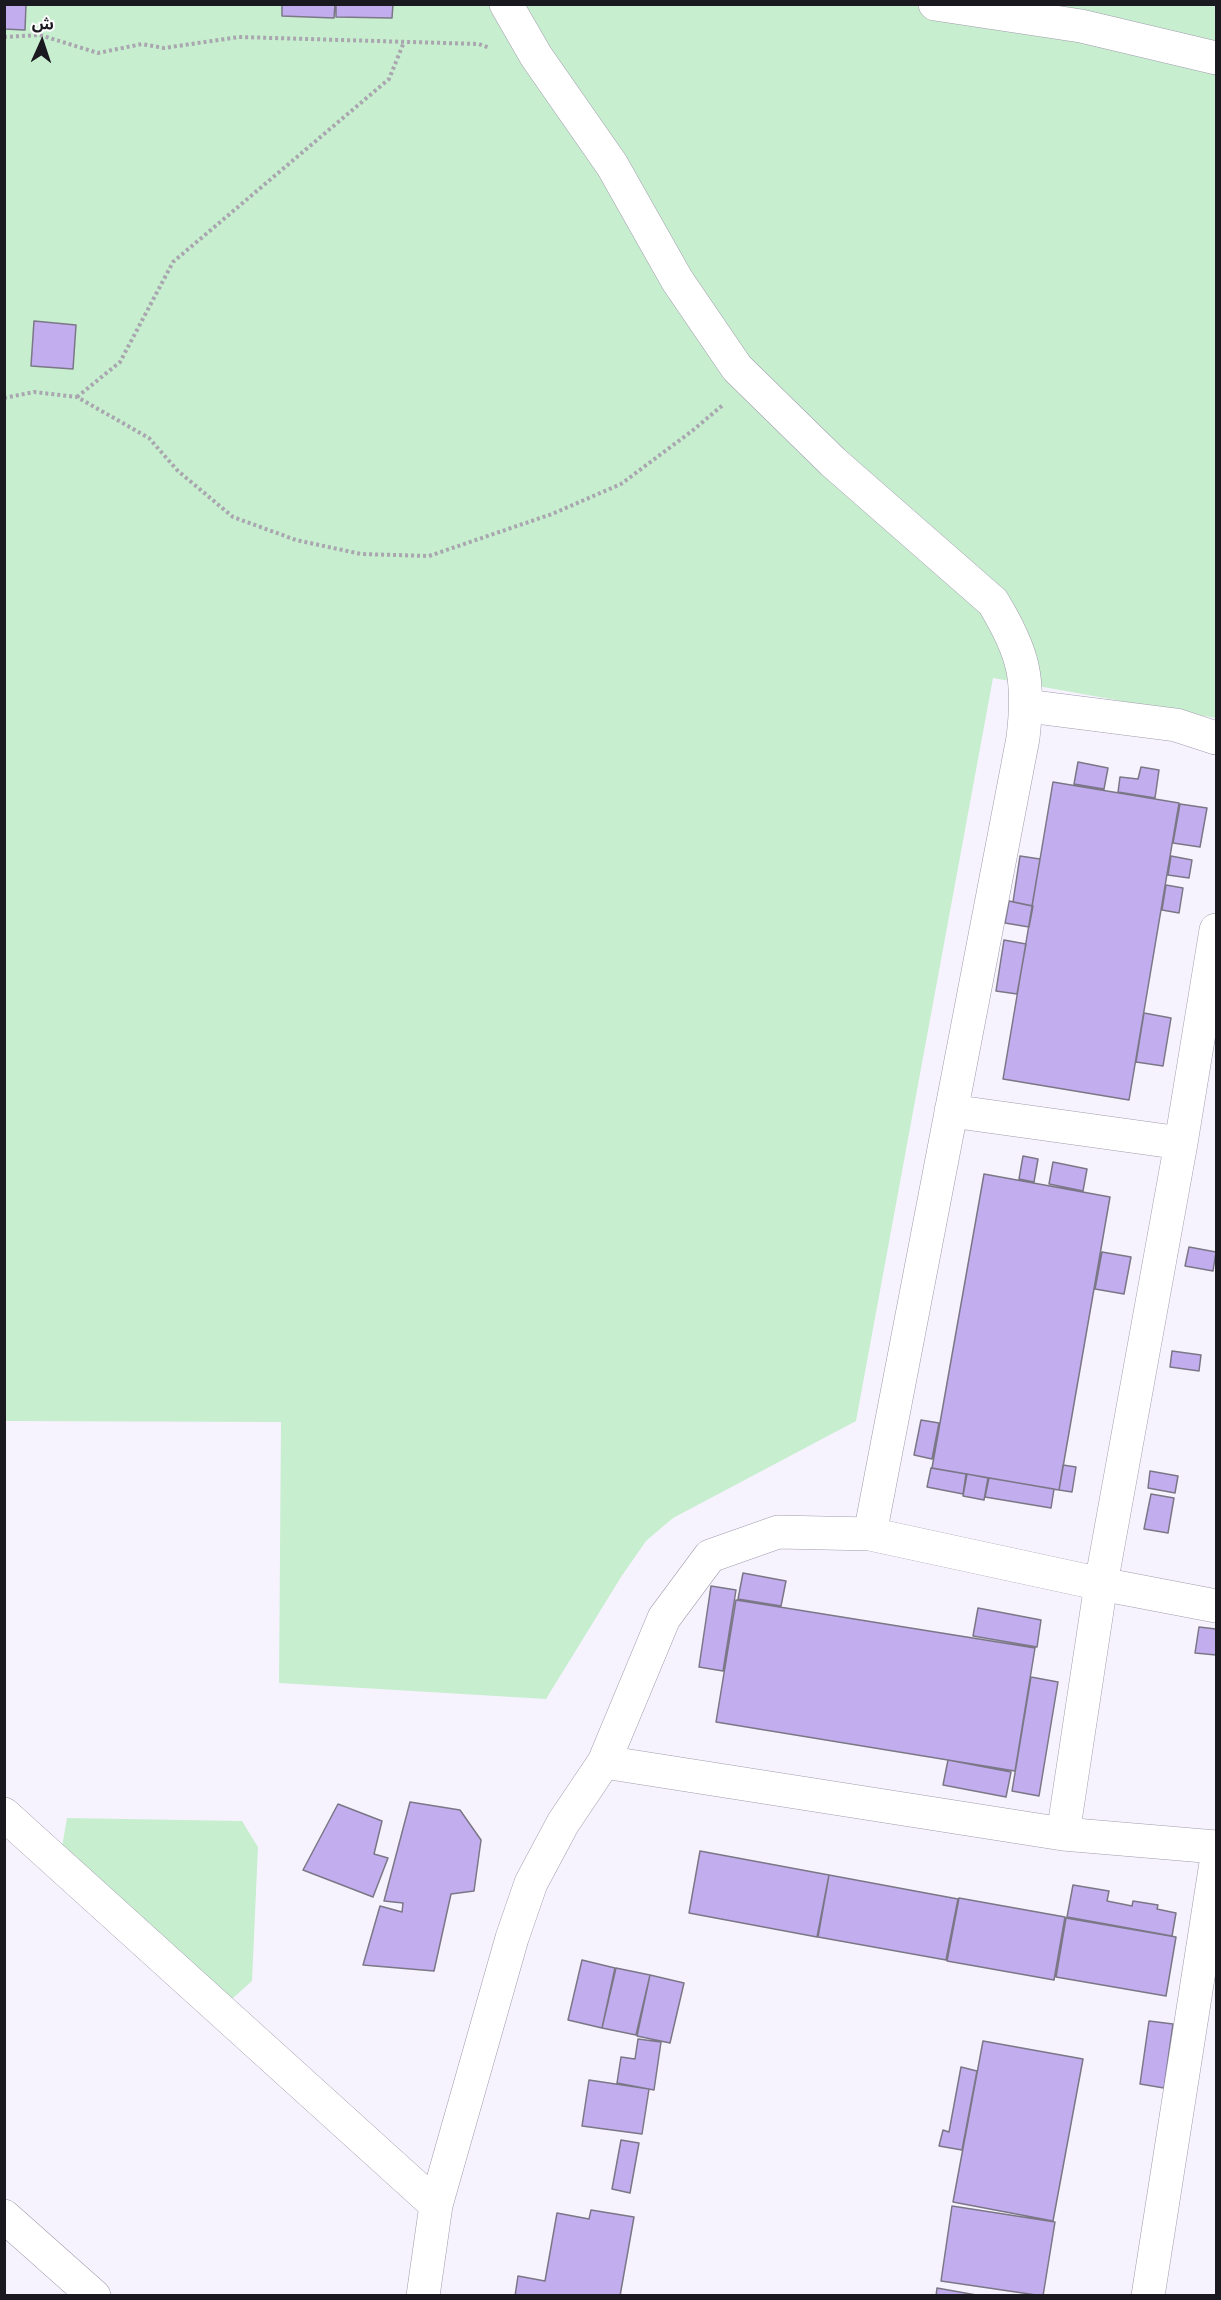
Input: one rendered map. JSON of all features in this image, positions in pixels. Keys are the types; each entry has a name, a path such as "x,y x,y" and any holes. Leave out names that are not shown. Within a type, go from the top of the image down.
{"street":[{"path":"506,4 536,56 612,165 677,280 737,368 833,462 993,602 1010,629 1023,664 1027,706 1023,738 870,1534"},
{"path":"935,4 1081,26 1216,58"},
{"path":"1027,706 1176,725 1216,738"},
{"path":"1063,1834 1101,1584 1181,1143 1216,930"},
{"path":"951,1111 1181,1143"},
{"path":"423,2295 436,2205 512,1938 531,1883 563,1824 604,1762 664,1618 710,1556 778,1532 870,1534 1101,1584 1216,1606"},
{"path":"604,1762 1063,1834 1216,1847"},
{"path":"4,1814 436,2205"},
{"path":"1148,2295 1216,1863"},
{"path":"4,2216 94,2295"}],"path":[{"path":"4,37 40,34 98,53 142,44 164,48 239,37 479,44 499,52"},
{"path":"77,398 120,362 173,262 389,78 404,42"},
{"path":"4,398 34,392 77,398 149,438 178,471 233,517 296,540 361,554 429,556 552,514 621,484 692,431 750,381"}],"green space":[{"path":"5,5 1216,5 1216,718 993,678 856,1421 673,1518 646,1541 621,1577 546,1699 279,1683 281,1422 5,1421"},
{"path":"67,1818 242,1821 258,1847 252,1981 231,2000 62,1847"}],"building":[{"path":"4,4 26,4 25,30 4,29"},
{"path":"282,4 335,4 334,18 282,16"},
{"path":"336,4 393,4 392,18 336,17"},
{"path":"34,321 76,325 73,369 31,366"},
{"path":"1078,762 1108,768 1104,789 1074,784"},
{"path":"1141,767 1159,770 1155,798 1118,792 1120,777 1138,779"},
{"path":"1053,782 1179,803 1129,1100 1003,1079"},
{"path":"1180,804 1207,808 1200,847 1173,843"},
{"path":"1020,856 1040,859 1032,906 1013,902"},
{"path":"1171,856 1192,860 1189,878 1168,875"},
{"path":"1166,885 1183,888 1179,913 1162,910"},
{"path":"1009,901 1033,906 1029,927 1005,923"},
{"path":"1004,940 1026,944 1017,994 996,991"},
{"path":"1144,1013 1171,1018 1163,1066 1136,1062"},
{"path":"1023,1156 1038,1159 1034,1182 1019,1179"},
{"path":"1053,1162 1087,1169 1083,1191 1049,1184"},
{"path":"984,1174 1110,1197 1059,1490 932,1468"},
{"path":"1189,1247 1216,1252 1213,1271 1185,1266"},
{"path":"1102,1252 1131,1257 1124,1294 1095,1289"},
{"path":"1172,1351 1201,1355 1199,1371 1170,1367"},
{"path":"921,1420 939,1423 932,1459 914,1455"},
{"path":"1063,1465 1076,1467 1072,1492 1059,1490"},
{"path":"931,1468 966,1474 963,1494 927,1487"},
{"path":"1150,1471 1178,1476 1175,1493 1148,1488"},
{"path":"967,1474 988,1478 984,1500 963,1496"},
{"path":"989,1478 1054,1489 1051,1508 985,1497"},
{"path":"1151,1494 1174,1498 1168,1533 1144,1529"},
{"path":"743,1573 786,1581 781,1606 738,1599"},
{"path":"711,1586 736,1590 723,1671 699,1667"},
{"path":"736,1600 1035,1648 1015,1771 716,1722"},
{"path":"978,1608 1041,1620 1037,1647 973,1636"},
{"path":"1199,1627 1216,1629 1216,1655 1195,1653"},
{"path":"1031,1677 1058,1682 1039,1796 1012,1791"},
{"path":"948,1760 1011,1772 1006,1797 943,1785"},
{"path":"410,1802 460,1810 481,1840 474,1891 451,1894 434,1971 363,1965 380,1906 402,1912 403,1903 384,1901"},
{"path":"338,1804 382,1821 374,1854 388,1858 373,1897 303,1870"},
{"path":"700,1851 829,1875 817,1937 689,1913"},
{"path":"829,1875 958,1899 946,1960 818,1937"},
{"path":"1073,1885 1109,1891 1107,1901 1132,1906 1133,1901 1158,1905 1157,1909 1176,1913 1172,1936 1067,1917"},
{"path":"959,1898 1065,1917 1054,1980 947,1961"},
{"path":"1066,1918 1176,1937 1166,1996 1056,1977"},
{"path":"582,1960 615,1968 602,2028 568,2020"},
{"path":"616,1968 650,1975 636,2035 602,2028"},
{"path":"650,1975 684,1983 670,2043 637,2036"},
{"path":"1149,2021 1173,2024 1164,2088 1140,2084"},
{"path":"638,2039 661,2042 654,2090 617,2083 621,2057 635,2059"},
{"path":"983,2041 1083,2059 1053,2221 953,2202"},
{"path":"961,2067 977,2071 962,2150 939,2146 943,2130 949,2132"},
{"path":"589,2080 649,2089 642,2134 582,2126"},
{"path":"621,2140 639,2143 630,2193 612,2189"},
{"path":"952,2206 1055,2222 1043,2296 941,2281"},
{"path":"591,2210 634,2217 620,2296 515,2296 518,2276 545,2281 557,2213 589,2219"},
{"path":"937,2288 982,2296 936,2296"}]}
